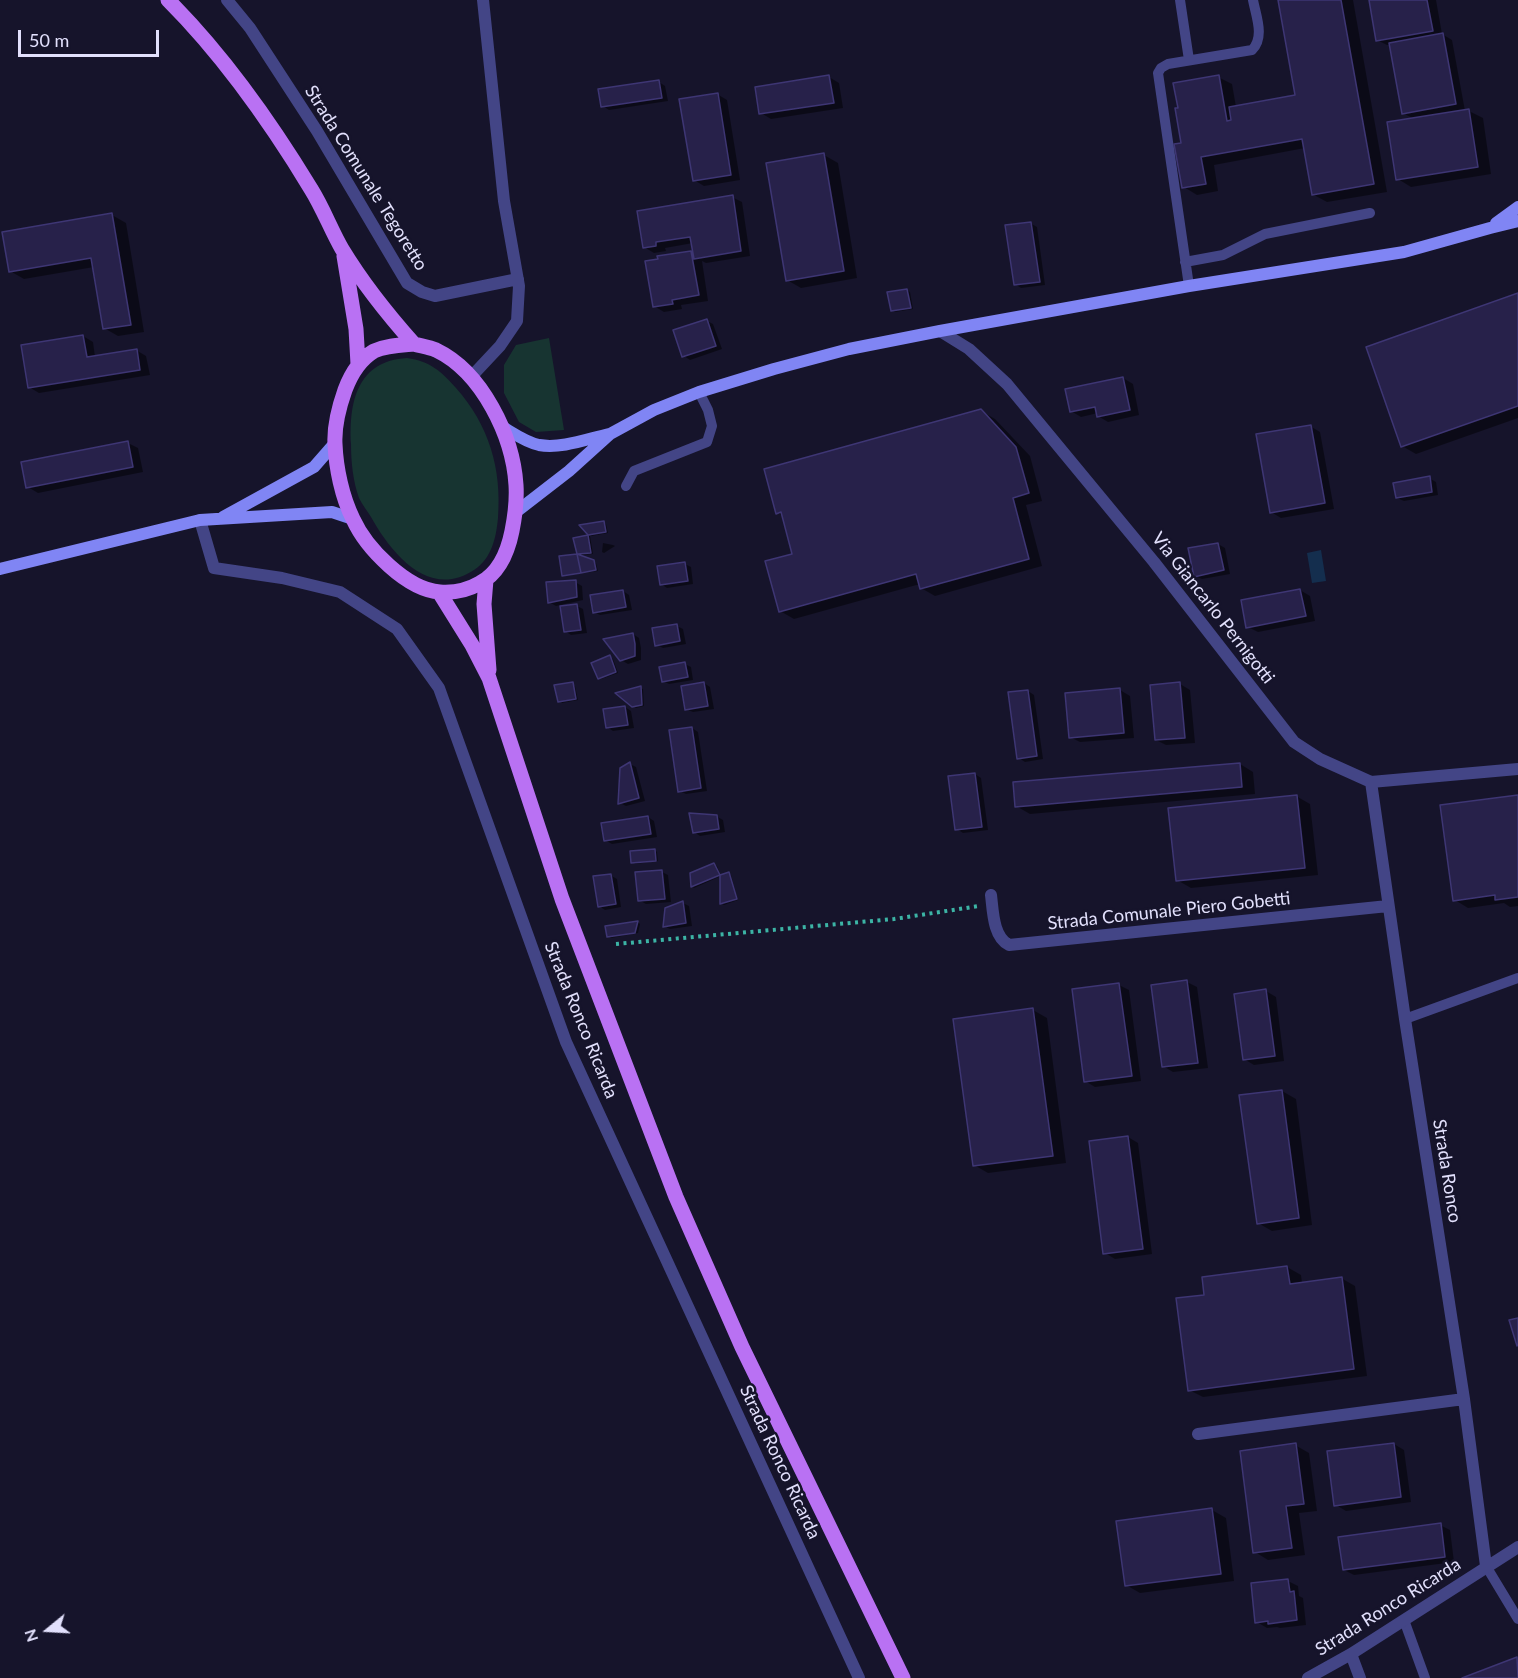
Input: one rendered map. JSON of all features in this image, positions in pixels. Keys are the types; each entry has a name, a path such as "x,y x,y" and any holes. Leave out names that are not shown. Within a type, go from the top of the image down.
{"main road":[{"path":"168,0 224,64 272,127 313,191 342,250 414,344"},
{"path":"1490,228 1518,207"},
{"path":"516,512 569,471 610,434 654,410 774,369 849,349 940,331 1189,286 1404,252 1518,221"},
{"path":"342,250 356,329 358,364"},
{"path":"414,344 434,349 454,360 471,377 487,398 501,426 512,457 516,485 516,512 510,543 500,564 486,580 459,591 439,592 416,585 393,570 369,546 353,519 341,483 335,443 339,407 348,381 358,364 374,352 393,345 414,344"},
{"path":"501,426 539,445 553,445 610,434"},
{"path":"219,519 314,467 335,443"},
{"path":"0,569 200,520 332,512 353,519"},
{"path":"486,580 484,604 489,678"},
{"path":"439,592 472,645 489,678 562,899 676,1197 742,1347 903,1678"}],"street":[{"name":"Strada Comunale Tegoretto","path":"227,0 250,28 317,131 407,284 435,296 518,279"},
{"path":"471,377 500,346 517,321 519,286 504,201 483,0"},
{"name":"Via Giancarlo Pernigotti","path":"940,331 969,349 1007,384 1154,562 1294,742 1320,759 1371,782 1518,769"},
{"name":"Strada Ronco Ricarda","path":"200,520 214,568 282,578 340,592 397,629 439,688 566,1042 859,1678"},
{"name":"Strada Ronco","path":"1371,782 1464,1399 1486,1566"},
{"name":"Strada Comunale Piero Gobetti","path":"991,900 998,935 1002,942 1008,945 1388,906"},
{"path":"1198,1434 1464,1399"},
{"name":"Strada Ronco Ricarda","path":"1308,1678 1351,1654 1518,1547"},
{"path":"1351,1654 1360,1678"}],"lane":[{"path":"1180,0 1189,60"},
{"path":"1189,286 1158,73 1168,64 1252,50 1258,44 1259,36 1253,0"},
{"path":"1185,262 1223,255 1264,234 1370,213"},
{"path":"626,486 634,471 707,442 712,426 708,410 699,393"},
{"path":"1405,1019 1518,978"},
{"path":"1486,1566 1518,1619"},
{"path":"1404,1620 1425,1678"}],"path":[{"path":"616,944 894,919 991,900"}],"green space":[{"path":"549,338 564,430 536,432 519,422 504,393 504,365 516,345"},
{"path":"407,358 435,368 456,388 485,432 495,465 499,500 496,533 492,547 480,565 457,578 442,579 427,576 401,558 379,531 359,498 355,485 351,458 351,428 355,399 360,386 367,375 377,367 390,361"}],"water":[{"path":"1321,550 1326,581 1312,583 1307,553"}],"building":[{"path":"1278,0 1341,0 1374,184 1312,195 1302,139 1201,157 1206,184 1182,188 1174,144 1181,143 1173,83 1219,75 1227,121 1231,120 1229,107 1295,95"},
{"path":"1369,0 1427,0 1433,31 1376,41"},
{"path":"1443,33 1456,104 1402,114 1389,43"},
{"path":"829,75 834,103 759,114 755,87"},
{"path":"659,80 662,98 601,107 598,89"},
{"path":"718,93 731,175 693,181 679,99"},
{"path":"1469,109 1478,167 1396,180 1387,122"},
{"path":"824,153 844,271 786,281 766,163"},
{"path":"733,195 741,251 694,259 690,237 656,242 656,246 643,248 637,211"},
{"path":"112,213 131,325 103,329 91,258 9,272 2,232"},
{"path":"1031,222 1040,282 1014,285 1005,225"},
{"path":"691,251 699,295 672,300 673,304 653,307 645,261 658,259 657,256"},
{"path":"907,289 911,308 891,311 887,292"},
{"path":"1518,293 1518,406 1401,447 1366,347"},
{"path":"707,319 716,346 682,357 673,330"},
{"path":"83,335 87,357 137,349 140,370 28,388 21,345"},
{"path":"1123,377 1130,410 1097,417 1095,407 1070,412 1065,389"},
{"path":"981,409 1016,447 1029,493 1013,498 1029,559 920,589 916,574 779,612 765,561 792,554 781,512 776,514 764,469"},
{"path":"1311,425 1325,503 1270,513 1256,434"},
{"path":"128,441 133,467 26,488 21,462"},
{"path":"1430,476 1432,492 1396,498 1393,483"},
{"path":"604,521 606,532 588,535 579,525"},
{"path":"588,535 591,553 577,554 573,538"},
{"path":"1218,543 1224,570 1194,577 1188,548"},
{"path":"577,554 581,573 562,576 559,556"},
{"path":"577,554 594,560 596,570 581,573"},
{"path":"685,562 688,581 660,585 657,566"},
{"path":"576,580 577,597 548,603 546,582"},
{"path":"1300,589 1306,616 1246,628 1241,600"},
{"path":"623,590 626,607 593,613 590,595"},
{"path":"577,604 581,630 564,632 560,606"},
{"path":"677,624 680,641 655,646 652,628"},
{"path":"633,633 635,656 620,661 603,639"},
{"path":"610,655 616,672 598,679 591,663"},
{"path":"685,662 688,677 662,682 659,667"},
{"path":"573,682 576,699 558,702 554,685"},
{"path":"704,682 708,706 685,710 681,686"},
{"path":"1180,682 1185,738 1155,740 1150,685"},
{"path":"641,686 642,705 632,707 615,693"},
{"path":"1120,688 1124,733 1069,738 1065,693"},
{"path":"1028,690 1037,756 1017,759 1008,692"},
{"path":"625,706 628,725 606,728 603,709"},
{"path":"692,727 701,788 678,792 669,730"},
{"path":"630,762 639,798 618,804 620,768"},
{"path":"1240,763 1242,787 1015,807 1013,782"},
{"path":"975,773 982,827 955,830 948,776"},
{"path":"1297,795 1305,868 1176,881 1168,808"},
{"path":"1518,795 1518,897 1495,900 1495,895 1453,901 1440,805"},
{"path":"689,813 717,815 719,829 693,833"},
{"path":"648,816 651,834 604,841 601,823"},
{"path":"655,849 656,861 631,863 630,851"},
{"path":"714,863 720,875 691,887 690,873"},
{"path":"662,870 665,899 638,901 635,872"},
{"path":"729,872 737,899 720,904 720,875"},
{"path":"611,874 616,904 598,907 593,876"},
{"path":"683,901 686,923 663,927 665,908"},
{"path":"638,921 635,933 607,937 605,926"},
{"path":"1187,980 1198,1063 1162,1067 1151,985"},
{"path":"1119,983 1132,1076 1084,1082 1072,989"},
{"path":"1266,989 1275,1056 1243,1060 1234,994"},
{"path":"1033,1008 1053,1156 973,1166 953,1019"},
{"path":"1282,1090 1299,1218 1257,1224 1239,1095"},
{"path":"1128,1136 1143,1249 1103,1254 1089,1141"},
{"path":"1287,1266 1290,1284 1342,1277 1354,1369 1188,1391 1176,1298 1204,1295 1202,1277"},
{"path":"1518,1318 1518,1345 1517,1346 1509,1320"},
{"path":"1296,1443 1304,1504 1286,1506 1292,1548 1253,1553 1240,1451"},
{"path":"1394,1443 1401,1497 1334,1506 1327,1451"},
{"path":"1212,1508 1221,1574 1125,1586 1116,1521"},
{"path":"1441,1523 1445,1557 1343,1570 1338,1537"},
{"path":"1288,1579 1290,1592 1294,1591 1297,1620 1268,1624 1268,1621 1255,1623 1251,1583"},
{"path":"1517,1657 1518,1678 1462,1678"}]}
